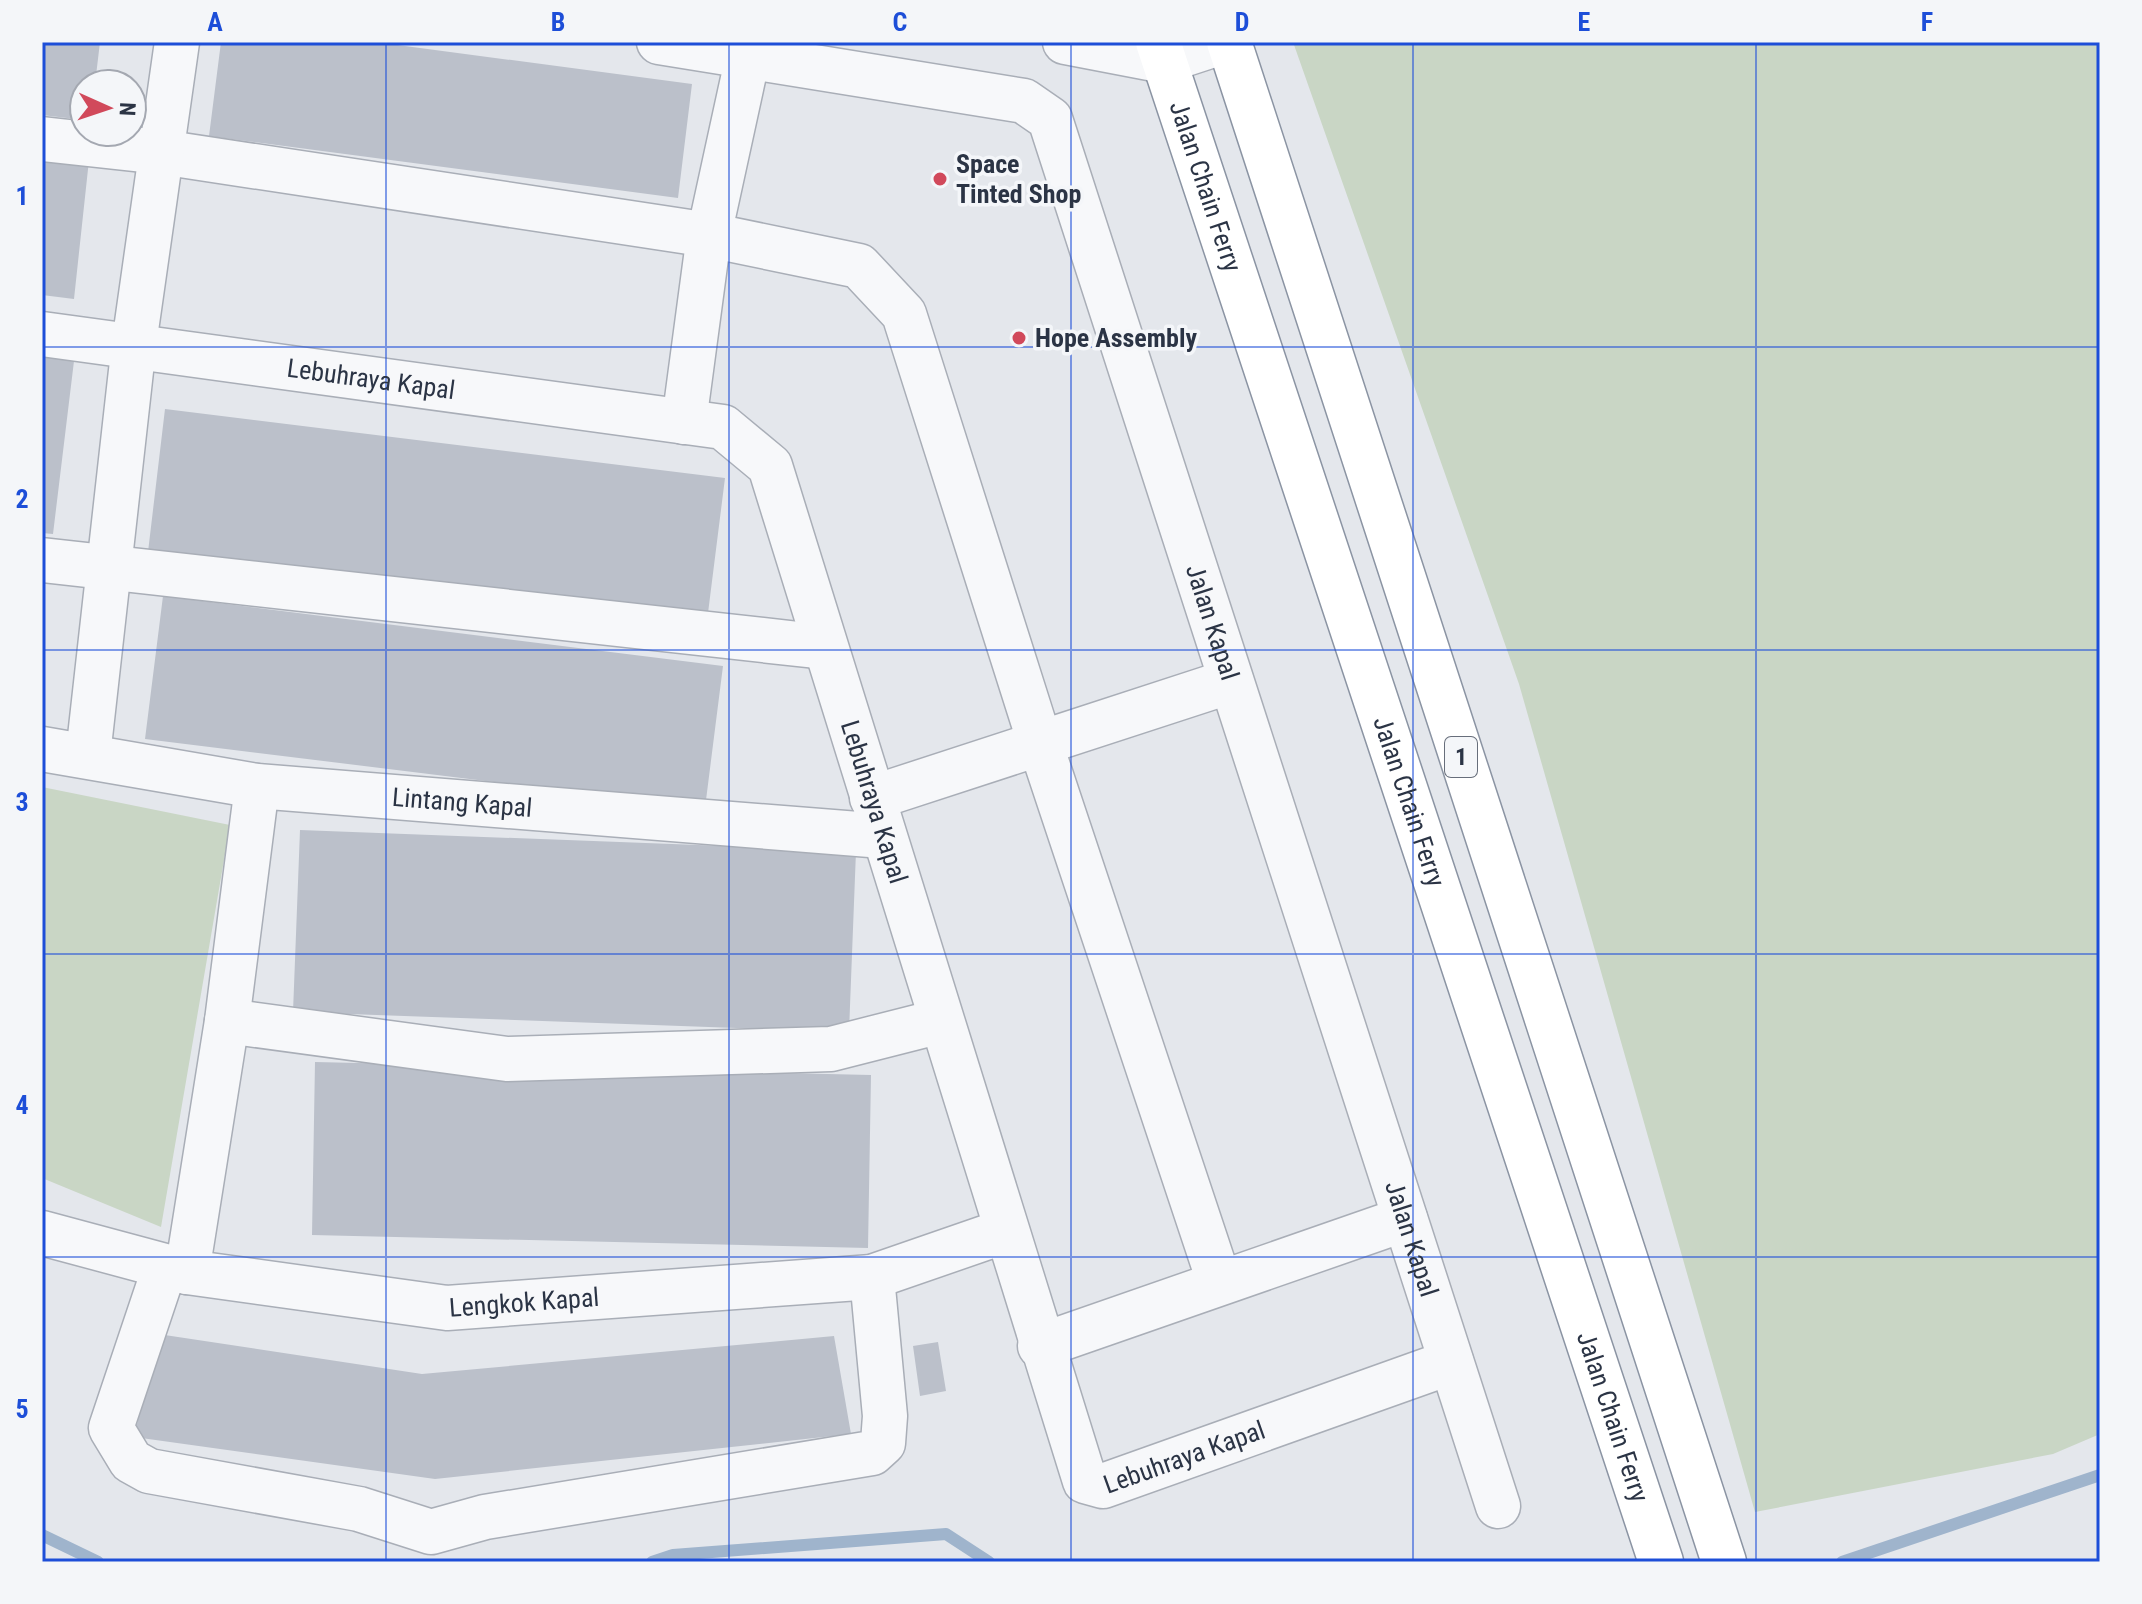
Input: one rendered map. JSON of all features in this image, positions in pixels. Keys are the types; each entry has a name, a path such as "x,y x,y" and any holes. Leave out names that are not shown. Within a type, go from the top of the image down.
{"highway":[{"name":"1","path":"1229,42 1692,1473 1724,1562"},
{"name":"Jalan Chain Ferry","path":"1161,51 1661,1562"}],"street":[{"path":"88,755 134,344 177,42"},
{"name":"Jalan Kapal","path":"659,42 1024,101 1050,119 1498,1506"},
{"path":"1065,42 1161,51 1222,42"},
{"path":"684,422 709,235 748,56"},
{"path":"42,139 161,152 709,235 859,266 904,314 1041,746 1219,1281"},
{"name":"Lebuhraya Kapal","path":"42,334 134,344 723,427 770,466 1040,1346 1085,1481 1103,1486 1451,1362"},
{"path":"42,560 825,647"},
{"path":"878,817 1041,746 1231,681"},
{"name":"Lintang Kapal","path":"42,749 257,786 878,817"},
{"path":"257,786 227,1021 176,1269 111,1428 131,1461 149,1471 359,1509 431,1532 485,1517 872,1453 883,1443 885,1416 872,1277"},
{"path":"227,1021 507,1059 831,1049 941,1021"},
{"path":"1040,1346 1219,1281 1405,1219"},
{"name":"Lengkok Kapal","path":"42,1233 176,1269 447,1308 872,1277 1005,1231"}],"green space":[{"path":"1293,42 2100,42 2100,1434 2053,1454 1755,1512 1519,684"},
{"path":"42,787 230,825 161,1227 42,1178"}],"building":[{"path":"42,42 100,42 97,68 68,68 68,118 42,115"},
{"path":"221,42 375,42 692,84 678,198 209,136"},
{"path":"42,155 89,160 74,299 42,295"},
{"path":"42,357 74,361 53,534 42,533"},
{"path":"165,409 725,478 707,621 148,552"},
{"path":"163,596 723,666 705,808 145,739"},
{"path":"300,830 856,851 849,1032 293,1012"},
{"path":"315,1062 871,1075 868,1248 312,1235"},
{"path":"158,1334 422,1374 834,1336 851,1434 435,1479 134,1437"},
{"path":"938,1342 946,1391 920,1396 913,1346"}],"waterway":[{"path":"1842,1562 2100,1475"},
{"path":"652,1562 673,1555 946,1534 989,1562"},
{"path":"42,1535 98,1562"}],"place":[{"name":"Space Tinted Shop","path":"940,179"},
{"name":"Hope Assembly","path":"1019,338"}]}
